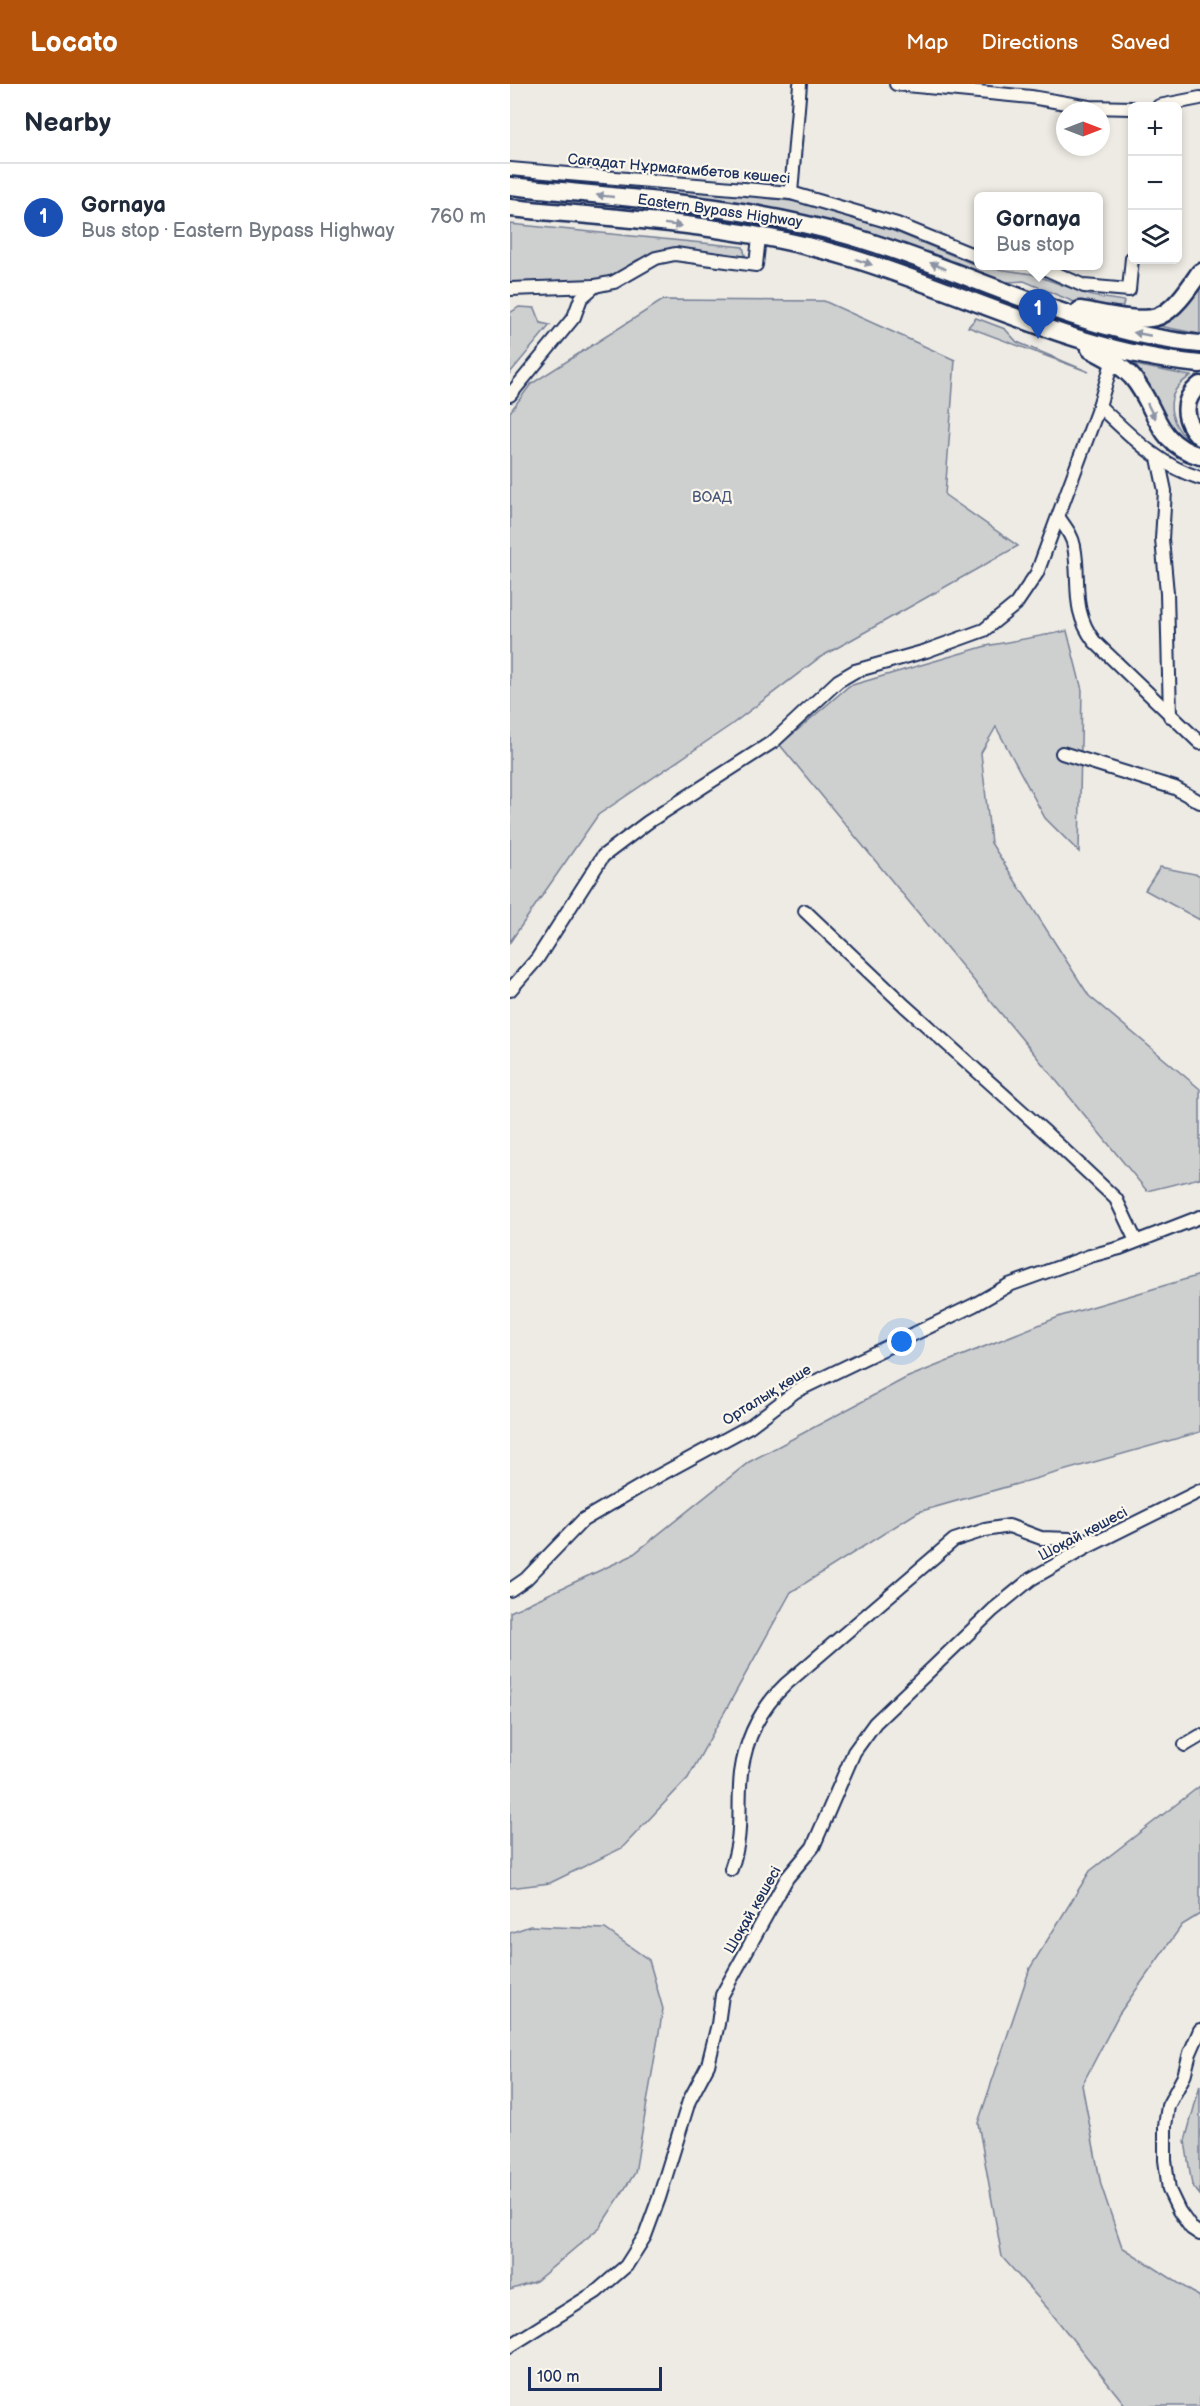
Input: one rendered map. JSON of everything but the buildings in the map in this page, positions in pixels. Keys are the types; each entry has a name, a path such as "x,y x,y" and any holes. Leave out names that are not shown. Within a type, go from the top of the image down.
{"main road":[{"name":"Eastern Bypass Highway","path":"510,186 692,205 798,221 917,258 1032,303 1101,325 1200,344"},
{"name":"Eastern Bypass Highway","path":"510,208 668,224 759,237 847,257 1114,354 1135,354 1200,364"},
{"path":"1032,303 1140,318 1159,316 1174,304 1200,272"},
{"path":"1114,354 1134,379 1159,426 1168,438 1179,447 1200,456"},
{"path":"1200,385 1188,399 1185,410 1187,421 1200,437"}],"street":[{"path":"791,193 800,84"},
{"path":"896,84 1030,97 1089,107 1128,108"},
{"path":"1180,102 1200,98"},
{"name":"Сағадат Нұрмағамбетов көшесі","path":"510,169 791,193 897,224 974,256"},
{"path":"510,289 595,286 614,282 657,258 675,254 756,265 759,237"},
{"path":"1048,270 1084,286 1129,290 1131,264"},
{"path":"510,394 574,317 581,298 595,286"},
{"path":"510,990 537,959 603,856 648,822 774,741 838,681 855,671 926,651 984,630 1016,604 1037,573 1059,518 1099,406 1114,354"},
{"path":"1099,406 1146,450 1189,475 1200,478"},
{"path":"1158,458 1166,491 1162,539 1167,593 1170,716"},
{"path":"1059,518 1070,533 1074,545 1079,613 1083,627 1094,641 1200,743"},
{"path":"1062,753 1175,788 1200,802"},
{"path":"805,911 1116,1199 1136,1241"},
{"name":"Орталық көше","path":"510,1590 526,1580 583,1520 666,1471 750,1426 796,1391 974,1305 1008,1285 1200,1217"},
{"name":"Шоқай көшесі","path":"510,2346 596,2292 626,2266 645,2236 689,2101 708,2065 722,1995 787,1878 813,1847 854,1752 875,1723 993,1610 1031,1579 1200,1491"},
{"path":"731,1869 740,1839 741,1774 747,1744 764,1707 793,1678 954,1540 985,1530 1009,1526 1041,1538 1103,1540"},
{"path":"1185,1745 1200,1736"},
{"path":"1200,2030 1190,2053 1184,2076 1168,2106 1166,2126 1169,2190 1179,2211 1191,2228 1200,2234"}],"green space":[{"path":"669,186 799,202 889,229 974,264 974,270 1005,270 1032,274 1092,296 1124,301 1122,309 1074,302 1024,281 995,283 883,238 782,210 624,190 625,187"},
{"path":"510,194 737,216 803,227 1065,321 1200,350 1200,357 1093,336 801,235 632,212 510,200"},
{"path":"510,224 743,247 746,259 659,253 637,260 613,276 585,282 510,282"},
{"path":"1200,285 1200,334 1154,325"},
{"name":"ВОАД","path":"663,300 824,301 955,360 945,495 1018,546 819,658 731,725 598,815 510,942 510,412 531,384"},
{"path":"519,307 535,308 541,323 550,325 510,373 510,313"},
{"path":"976,318 1005,329 1017,342 1089,372 968,327"},
{"path":"1135,365 1191,376 1175,391 1171,409 1178,427 1192,444 1171,429 1151,389"},
{"path":"1067,631 1082,690 1079,852 1045,818 996,727 981,753 991,843 1089,996 1200,1089 1200,1178 1147,1191 780,745 849,686 986,646"},
{"path":"1160,867 1200,875 1200,920 1145,890"},
{"path":"1200,1275 1200,1432 918,1512 791,1592 688,1778 622,1848 550,1883 510,1888 510,1612 631,1556 749,1462 906,1378 1061,1316"},
{"path":"1200,1786 1200,1914 1182,1925 1119,2014 1082,2085 1101,2185 1122,2247 1200,2297 1200,2406 1126,2406 1049,2310 1002,2257 978,2123 1030,1968 1090,1871"},
{"path":"530,1926 605,1929 649,1960 663,2009 635,2173 600,2227 536,2281 510,2290 510,1933"},
{"path":"1200,2085 1200,2195 1192,2185 1185,2141"}],"place":[{"name":"Gornaya","path":"1038,339"}]}
